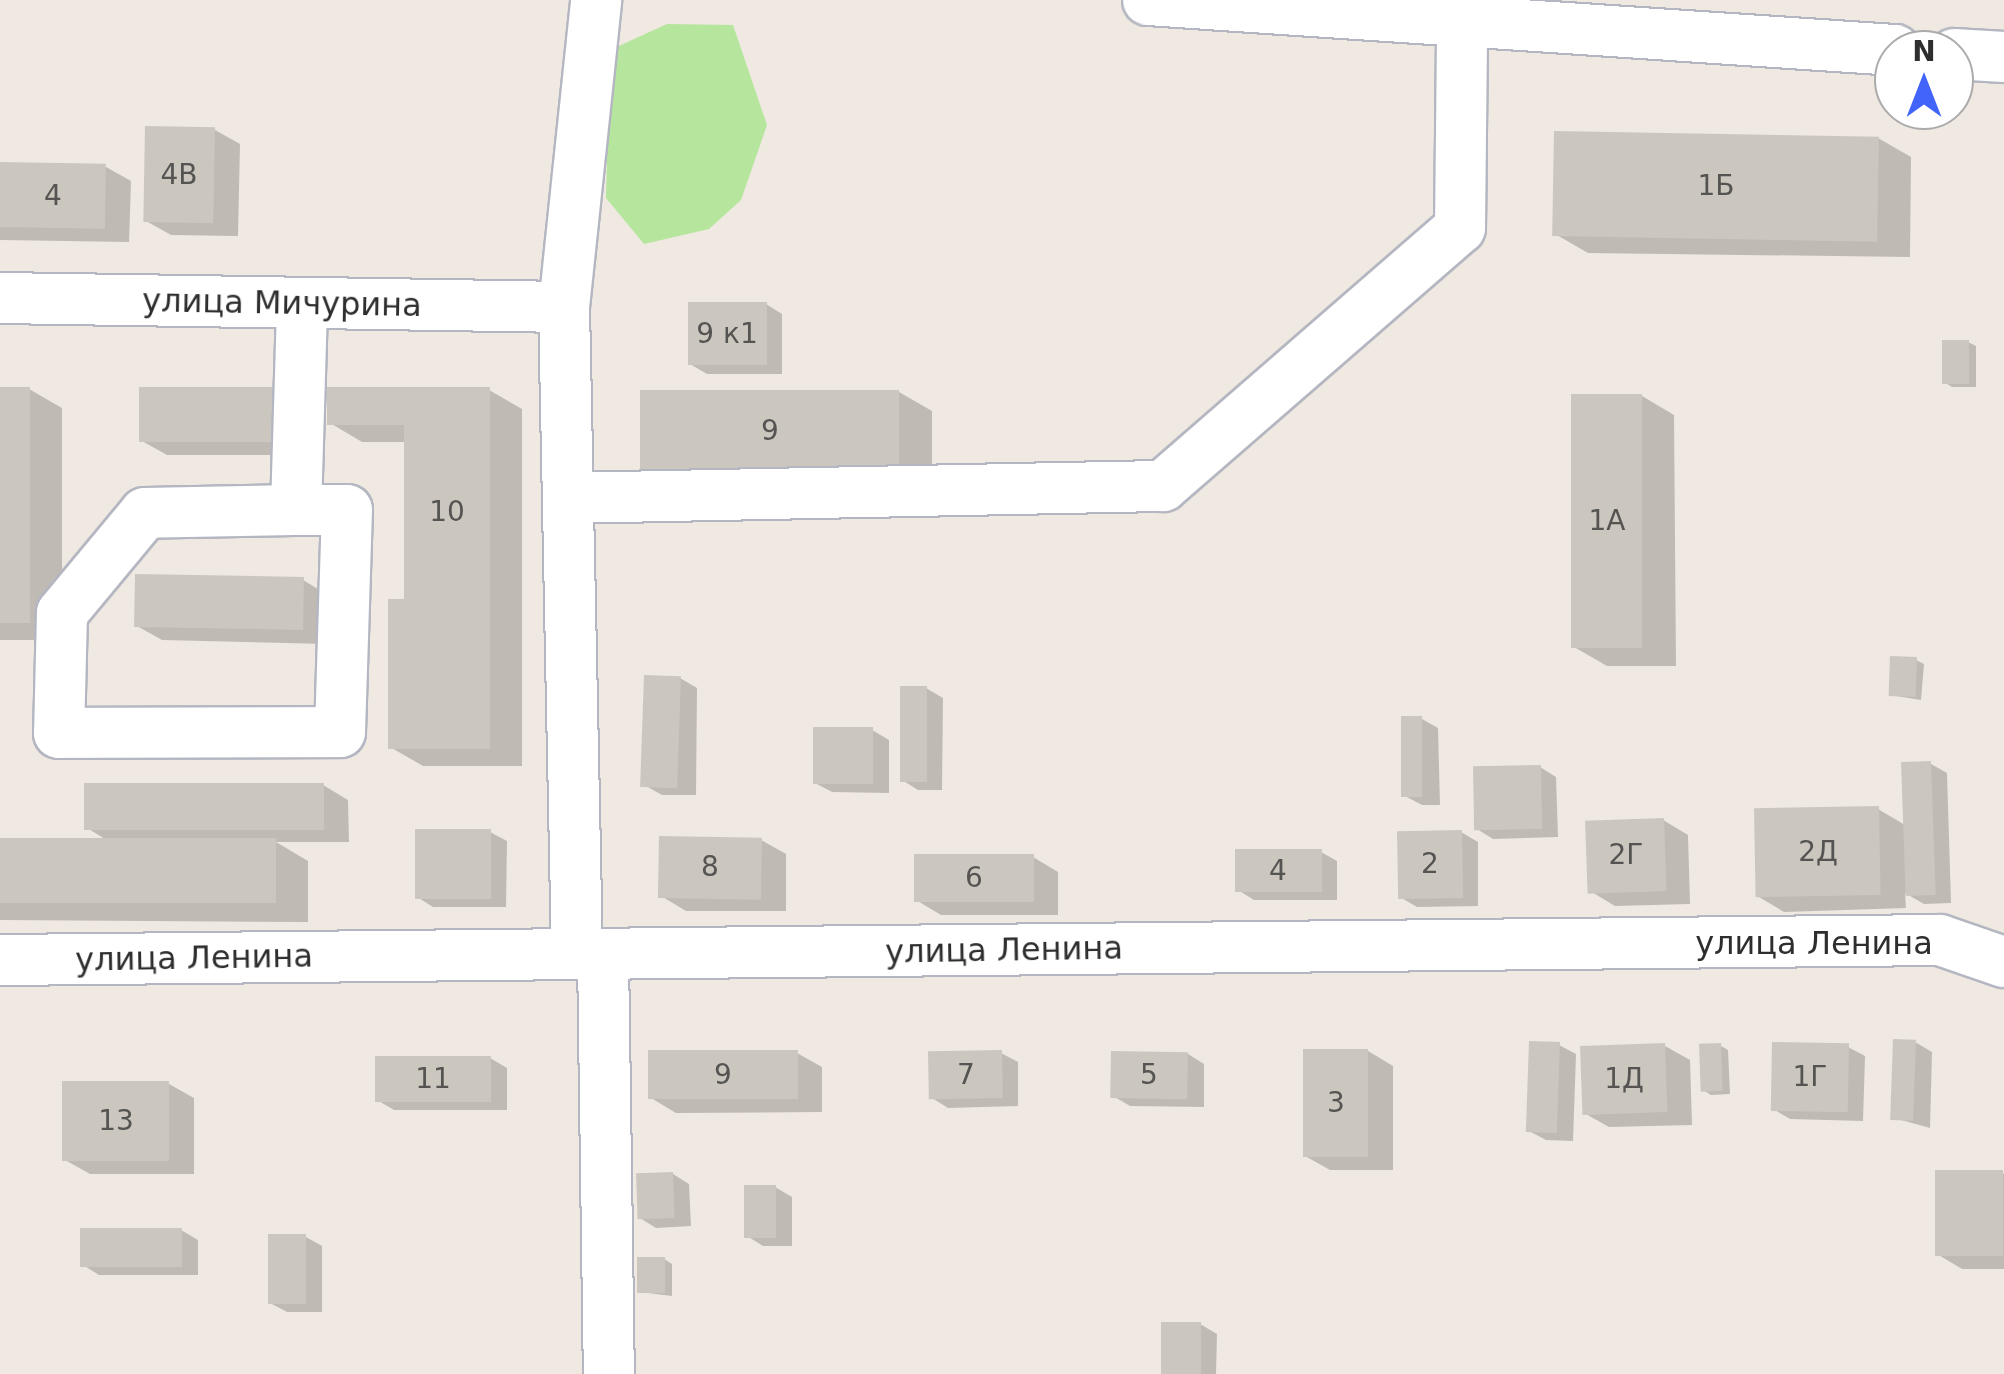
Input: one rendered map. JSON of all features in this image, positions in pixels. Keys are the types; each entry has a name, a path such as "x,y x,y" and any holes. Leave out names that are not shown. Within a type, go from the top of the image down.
{"street":[{"path":"596,0 564,307 568,498 610,1374"},
{"path":"1148,0 1874,49"},
{"path":"568,498 1163,486 1460,228 1462,21"},
{"path":"1974,55 2004,57"},
{"name":"улица Мичурина","path":"0,298 564,307"},
{"path":"296,510 302,303"},
{"path":"296,510 346,510 340,732 58,734 62,613 145,513 296,510"},
{"name":"улица Ленина","path":"0,960 1940,940 2004,962"}],"green space":[{"path":"667,24 733,25 767,125 741,200 709,229 644,244 606,198 610,50"}],"building":[{"path":"145,126 215,127 213,223 143,222"},
{"path":"1554,131 1879,137 1877,242 1552,236"},
{"path":"0,162 106,164 105,229 0,227"},
{"path":"688,302 767,302 767,365 688,365"},
{"path":"1942,340 1969,340 1969,384 1942,384"},
{"path":"0,387 30,387 30,623 0,623"},
{"path":"139,387 272,387 272,442 139,442"},
{"path":"327,387 490,387 490,749 388,749 388,599 404,599 404,425 327,425"},
{"path":"640,390 899,390 899,473 640,473"},
{"path":"1571,394 1642,394 1642,648 1571,648"},
{"path":"135,574 304,577 303,630 134,627"},
{"path":"1890,656 1917,657 1916,697 1889,696"},
{"path":"644,675 681,676 677,788 640,787"},
{"path":"900,686 927,686 927,782 900,782"},
{"path":"1401,716 1422,716 1422,797 1401,797"},
{"path":"813,727 873,727 873,784 813,784"},
{"path":"1931,761 1936,895 1906,896 1901,762"},
{"path":"1541,765 1542,829 1474,830 1473,766"},
{"path":"84,783 324,783 324,830 84,830"},
{"path":"1879,806 1881,895 1756,897 1754,808"},
{"path":"1664,818 1667,891 1588,894 1585,821"},
{"path":"415,829 491,829 491,899 415,899"},
{"path":"1462,830 1463,898 1398,899 1397,831"},
{"path":"659,836 762,838 761,900 658,898"},
{"path":"0,838 276,838 276,903 0,903"},
{"path":"1235,849 1322,849 1322,892 1235,892"},
{"path":"914,854 1034,854 1034,902 914,902"},
{"path":"1893,1039 1916,1040 1913,1121 1890,1120"},
{"path":"1529,1041 1560,1042 1557,1133 1526,1132"},
{"path":"1772,1042 1849,1043 1848,1112 1771,1111"},
{"path":"1665,1043 1667,1112 1582,1115 1580,1046"},
{"path":"1721,1043 1723,1091 1701,1092 1699,1044"},
{"path":"1303,1049 1368,1049 1368,1157 1303,1157"},
{"path":"648,1050 798,1050 798,1099 648,1099"},
{"path":"1002,1050 1003,1098 929,1099 928,1051"},
{"path":"1111,1051 1188,1052 1187,1099 1110,1098"},
{"path":"375,1056 491,1056 491,1102 375,1102"},
{"path":"62,1081 169,1081 169,1161 62,1161"},
{"path":"1935,1170 2003,1170 2003,1256 1935,1256"},
{"path":"673,1172 675,1218 638,1219 636,1173"},
{"path":"744,1185 776,1185 776,1238 744,1238"},
{"path":"80,1228 182,1228 182,1267 80,1267"},
{"path":"268,1234 306,1234 306,1304 268,1304"},
{"path":"637,1257 665,1257 665,1293 637,1293"},
{"path":"1161,1322 1201,1322 1201,1374 1161,1374"}]}
